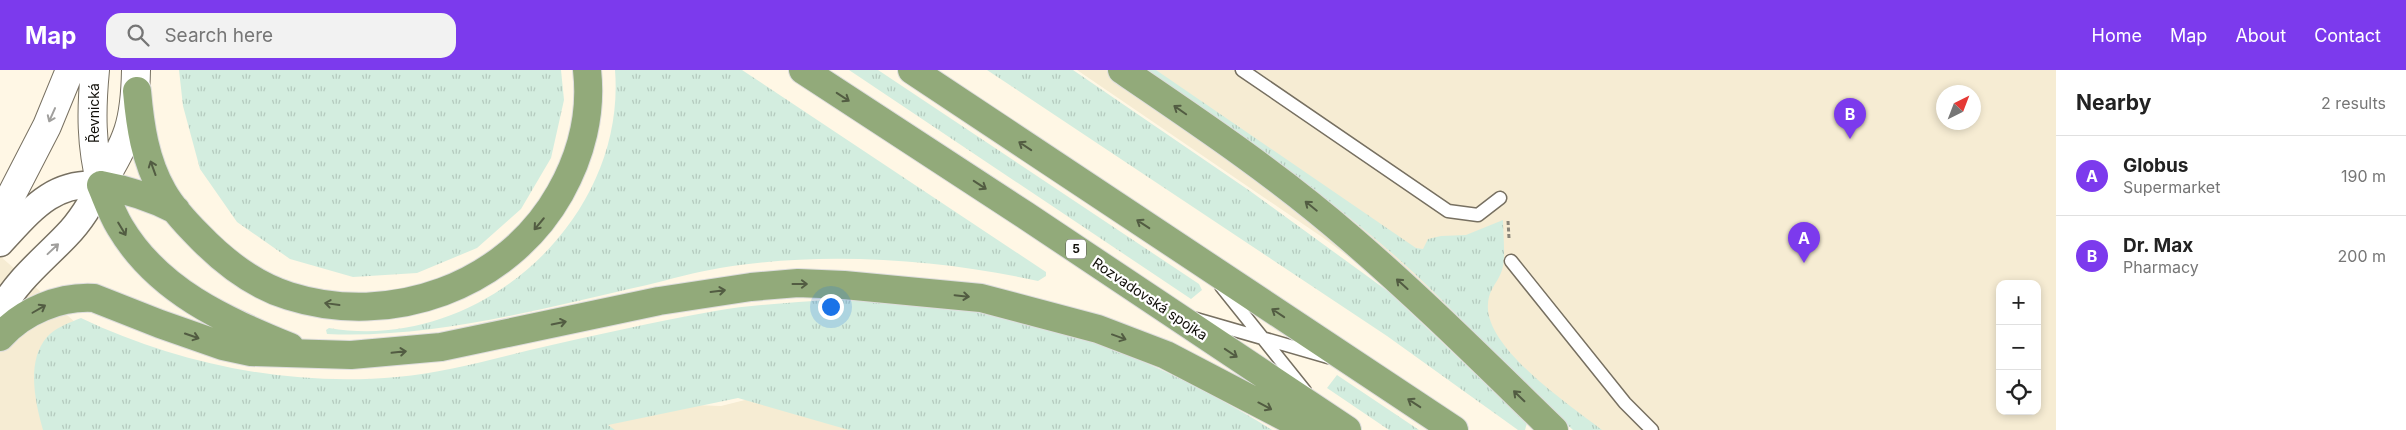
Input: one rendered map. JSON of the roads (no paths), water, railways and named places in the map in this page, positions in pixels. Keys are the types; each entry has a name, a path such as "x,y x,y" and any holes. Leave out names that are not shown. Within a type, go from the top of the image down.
{"highway":[{"path":"136,80 140,123 151,163 163,192 176,210 213,251 257,282 289,296 325,303 364,306 399,304 430,297 468,281 507,256 524,240 554,205 566,183 582,142 588,103 587,70"},
{"name":"Rozvadovská spojka","path":"803,70 1167,310 1317,422 1347,430"},
{"name":"5","path":"912,70 1454,430"},
{"path":"1122,70 1237,150 1349,237 1410,291 1554,430"},
{"path":"101,185 134,192 176,210"},
{"path":"101,185 120,226 134,249 170,284 233,324 304,353"},
{"path":"0,337 22,319 46,305 81,297 94,298 160,324 224,346 251,352 382,354 441,347 660,301 751,287 798,283 869,287 981,298 1098,329 1166,355 1317,422"}],"main road":[{"path":"0,218 47,126 70,70"},
{"name":"Řevnická","path":"95,70 91,126 101,185"},
{"path":"101,185 125,142 134,114 136,80"}],"street":[{"path":"0,243 34,207 60,190 86,183 101,185 85,214 68,235 16,286 0,312"}],"lane":[{"path":"1242,70 1448,211 1478,215 1500,198"},
{"path":"1512,261 1625,403 1652,430"},
{"name":"5","path":"1202,262 1262,338 1317,422"},
{"name":"5","path":"1167,310 1357,365"}],"place":[{"name":"Dr. Max","path":"1850,139"},
{"name":"Globus","path":"1804,263"}]}
